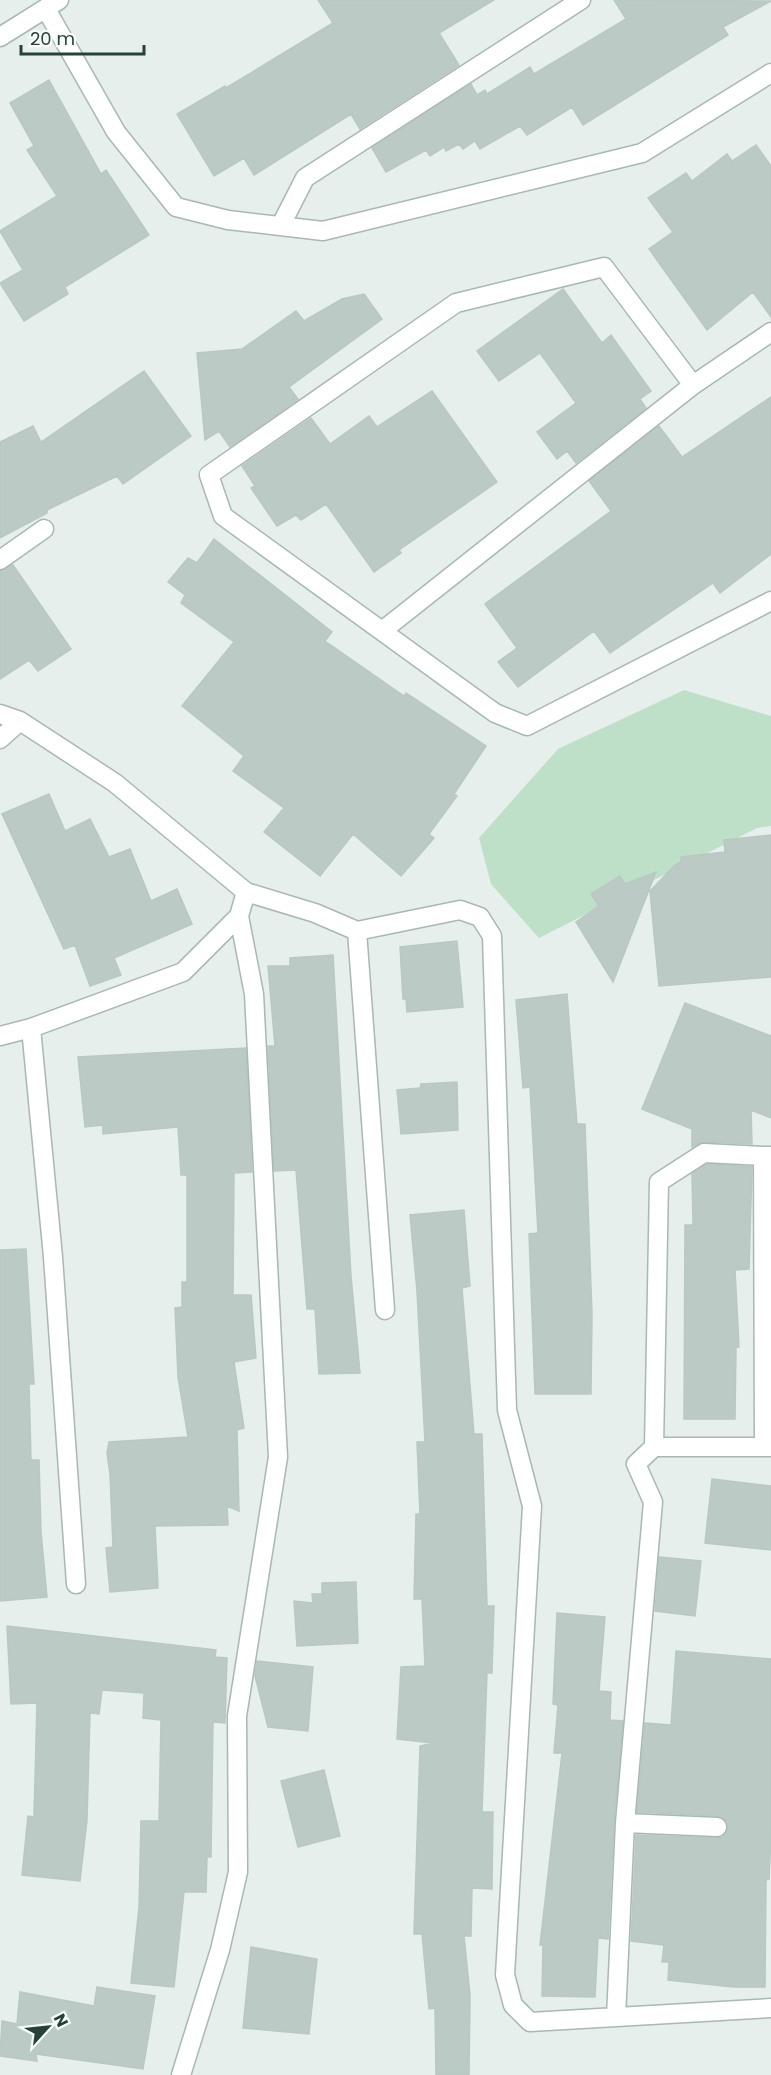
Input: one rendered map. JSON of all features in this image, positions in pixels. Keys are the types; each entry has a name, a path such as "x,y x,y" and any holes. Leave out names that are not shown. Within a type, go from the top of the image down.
{"street":[{"path":"281,225 305,178 580,0"},
{"path":"0,38 53,4 116,132 176,207 228,220 323,231 642,153 771,73"},
{"path":"693,385 604,267 456,303 209,475 223,516 495,713 526,726 771,601"},
{"path":"382,631 693,385 771,332"},
{"path":"0,560 44,530"},
{"path":"0,714 20,721 115,783 246,892 315,913 357,930 460,910 480,917 492,936 507,1410 532,1506 505,1975 513,2005 530,2022 771,2008"},
{"path":"0,739 20,721"},
{"path":"180,2075 220,1950 238,1872 237,1716 278,1457 254,994 239,916 246,892"},
{"path":"0,1036 31,1028 183,972 239,916"},
{"path":"357,930 385,1310"},
{"path":"31,1028 52,1257 76,1584"},
{"path":"616,2017 626,1822 653,1502 636,1464 654,1447 768,1447 767,1156 704,1154 659,1182 654,1447"},
{"path":"626,1822 717,1827"}],"green space":[{"path":"684,690 771,716 771,826 757,828 539,938 491,884 479,838 558,749"}],"building":[{"path":"318,0 494,0 439,33 459,65 360,129 351,114 254,175 244,158 214,176 177,114 225,86 226,88 333,23"},
{"path":"614,0 771,1 723,27 728,35 583,125 572,107 527,135 520,126 480,149 475,141 463,149 459,144 446,151 444,147 430,156 426,150 386,172 372,148 471,84 477,95 485,90 487,94 530,67 534,74 626,19"},
{"path":"49,80 101,174 106,170 149,235 65,287 68,294 24,321 0,283 23,270 0,231 57,196 27,150 34,146 10,103"},
{"path":"756,145 771,166 771,317 753,292 707,330 649,249 673,232 648,198 686,173 692,181 727,154 732,161"},
{"path":"563,289 602,343 611,335 651,391 640,399 646,408 576,463 567,451 557,459 537,432 576,403 540,353 499,381 477,351"},
{"path":"364,294 382,319 289,387 298,399 230,447 219,431 205,440 197,353 242,349 296,311 304,321 342,299"},
{"path":"144,371 191,436 123,484 117,476 47,510 47,513 0,538 0,442 33,426 41,442"},
{"path":"432,391 497,482 399,550 401,553 374,572 326,504 301,520 296,515 277,526 251,488 255,486 242,466 311,418 330,444 369,416 377,427"},
{"path":"771,397 771,554 720,593 713,583 610,653 594,631 518,687 498,662 517,648 485,604 611,511 589,481 659,426 682,457"},
{"path":"214,539 332,632 325,641 404,696 406,693 486,746 454,794 457,796 429,834 434,838 401,876 353,834 320,876 264,832 284,808 233,771 244,756 182,706 234,642 181,603 185,595 168,582 188,558 197,563"},
{"path":"13,565 71,649 38,671 29,660 0,679 0,571"},
{"path":"49,794 65,831 90,819 109,857 130,849 151,901 177,889 192,924 114,958 121,975 90,986 75,945 64,949 2,814"},
{"path":"771,835 771,977 659,986 650,891 675,865 681,862 681,857 725,852 724,840"},
{"path":"656,872 613,982 576,922 599,906 591,894 620,876 625,884"},
{"path":"457,941 463,1007 407,1012 406,999 403,999 400,947"},
{"path":"333,955 351,1276 360,1373 319,1374 315,1309 307,1309 296,1170 274,1171 268,1046 275,1046 268,966 290,966 290,958"},
{"path":"567,994 577,1124 585,1124 592,1314 591,1394 535,1394 529,1234 538,1233 530,1087 523,1088 516,1000"},
{"path":"685,1003 771,1036 771,1118 751,1110 752,1144 705,1142 692,1147 692,1129 642,1109"},
{"path":"246,1048 252,1172 234,1173 233,1295 251,1295 256,1358 234,1362 244,1428 237,1430 239,1511 227,1506 228,1525 155,1526 158,1588 110,1592 106,1548 113,1547 107,1453 109,1442 188,1437 178,1377 175,1308 182,1307 182,1282 187,1282 187,1175 181,1175 178,1127 103,1134 103,1125 85,1127 78,1057"},
{"path":"457,1082 458,1130 401,1134 397,1090 420,1088 421,1084"},
{"path":"707,1164 752,1167 749,1269 735,1270 739,1347 736,1347 735,1419 684,1419 685,1225 693,1225 692,1174"},
{"path":"464,1210 470,1286 462,1288 474,1434 482,1434 487,1606 494,1606 492,1673 487,1673 482,1812 493,1812 492,1889 472,1888 471,1936 464,1936 470,1995 469,2075 436,2075 435,2008 429,2009 422,1934 414,1934 420,1746 433,1743 397,1739 401,1667 425,1666 422,1599 414,1599 416,1514 420,1514 417,1442 425,1442 417,1291 410,1215"},
{"path":"26,1249 34,1384 29,1384 31,1460 39,1460 41,1532 47,1597 0,1601 0,1250"},
{"path":"712,1479 771,1486 771,1550 705,1543"},
{"path":"659,1557 701,1561 695,1616 655,1611"},
{"path":"356,1582 358,1643 297,1646 294,1601 313,1603 312,1594 322,1594 322,1583"},
{"path":"557,1613 605,1617 599,1691 611,1692 610,1720 623,1721 614,1822 608,1939 598,1938 595,1997 542,1996 543,1945 540,1945 562,1753 554,1753 558,1705 553,1704"},
{"path":"7,1626 216,1650 215,1657 227,1658 225,1723 213,1722 211,1857 207,1857 206,1892 184,1892 174,1987 131,1983 139,1907 141,1821 159,1821 161,1720 143,1718 144,1693 102,1690 99,1714 90,1713 87,1820 80,1881 22,1875 28,1816 34,1817 37,1703 11,1704"},
{"path":"676,1651 771,1659 771,1837 769,1879 766,1880 765,1987 733,1987 668,1980 669,1962 662,1962 664,1945 631,1941 636,1835 717,1838 723,1837 728,1828 727,1821 717,1816 637,1812 645,1723 671,1725"},
{"path":"257,1661 313,1667 308,1731 268,1727 255,1676"},
{"path":"324,1770 340,1836 298,1847 281,1781"},
{"path":"251,1947 317,1959 309,2034 243,2028"},
{"path":"97,1987 155,1996 143,2069 36,2054 37,2061 0,2056 2,2021 17,2024 20,1992 94,2006"}]}
